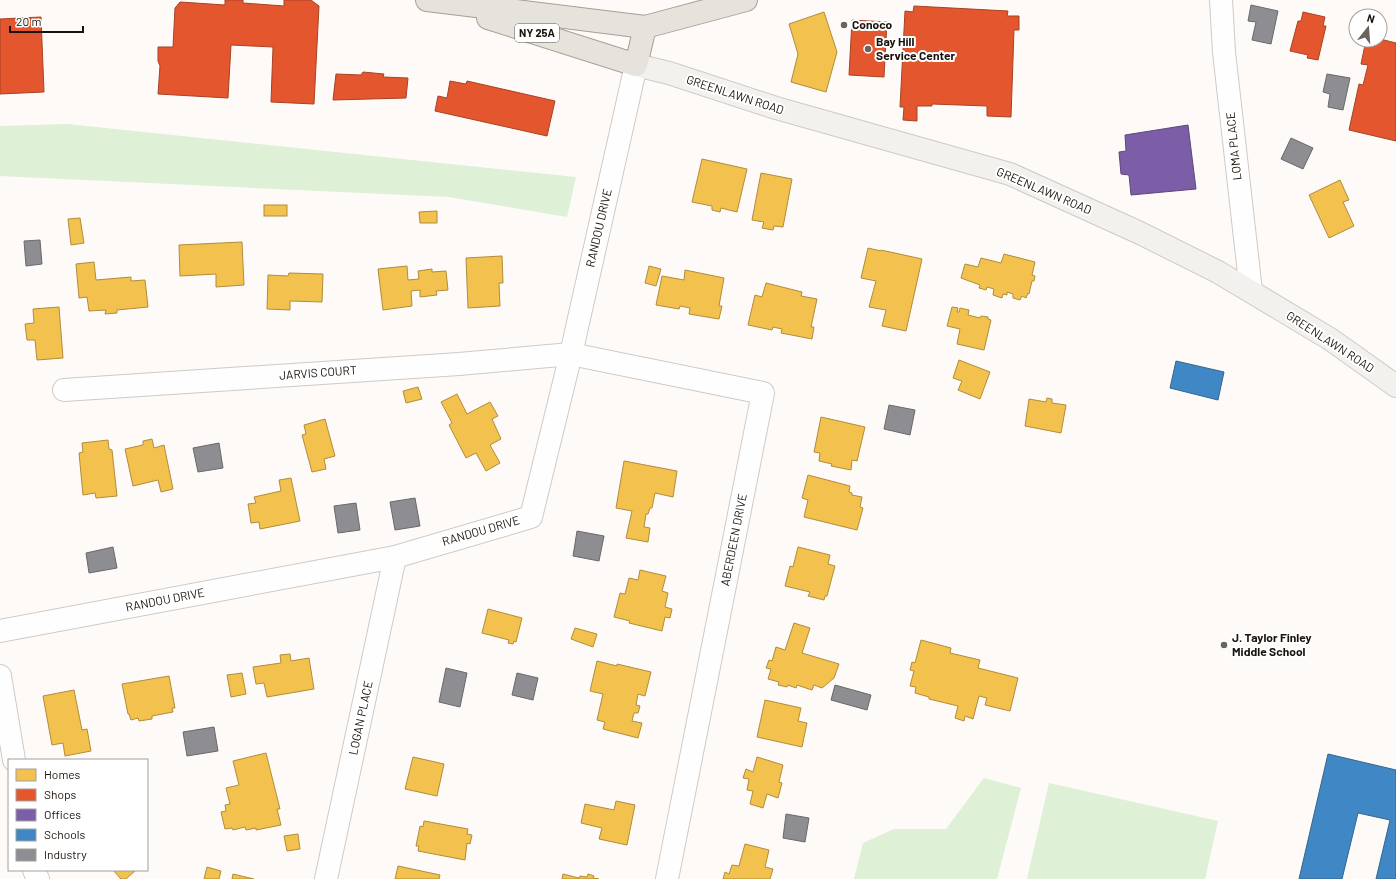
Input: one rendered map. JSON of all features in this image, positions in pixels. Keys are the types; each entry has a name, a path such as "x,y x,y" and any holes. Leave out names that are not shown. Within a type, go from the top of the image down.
{"main road":[{"path":"433,1 645,27 746,0"},
{"name":"NY 25A","path":"433,1 636,65"},
{"path":"636,65 645,27"},
{"name":"GREENLAWN ROAD","path":"636,65 669,73 776,108 1010,174 1218,272 1330,340 1396,386"}],"street":[{"name":"LOMA PLACE","path":"1221,0 1224,52 1251,291"},
{"name":"RANDOU DRIVE","path":"0,631 395,557 531,517 571,354 636,65"},
{"name":"JARVIS COURT","path":"64,390 459,364 571,354"},
{"name":"ABERDEEN DRIVE","path":"571,354 763,393 667,879"},
{"name":"LOGAN PLACE","path":"326,879 395,557"},
{"path":"0,676 14,759"}],"green space":[{"path":"67,124 576,177 567,217 449,197 0,176 0,126"},
{"path":"984,778 1021,788 997,879 854,879 863,843 894,829 946,829"},
{"path":"1049,783 1218,821 1205,879 1027,879"}],"building: Homes":[{"path":"824,12 837,52 826,92 791,82 798,54 789,24"},
{"path":"702,159 747,169 737,212 721,208 720,212 712,210 712,206 692,202"},
{"path":"761,173 792,179 783,227 774,226 773,230 762,228 764,222 752,220"},
{"path":"1340,180 1349,200 1343,202 1354,226 1329,238 1309,195"},
{"path":"264,205 287,205 287,216 264,216"},
{"path":"437,211 437,223 420,223 419,212"},
{"path":"80,218 84,243 71,245 68,219"},
{"path":"242,242 244,285 216,287 216,274 180,276 179,245"},
{"path":"868,248 922,259 906,331 882,326 886,310 869,307 876,281 861,278"},
{"path":"1004,254 1035,262 1032,275 1035,276 1034,281 1032,281 1029,294 1028,293 1026,298 1022,296 1020,300 1013,298 1013,294 1007,292 1007,295 1003,294 1002,298 993,295 994,289 987,287 986,290 979,288 980,285 961,278 965,264 978,267 981,258 1001,263"},
{"path":"502,256 503,283 499,283 500,306 468,308 466,258"},
{"path":"94,262 96,280 131,277 131,281 145,280 148,307 117,310 117,313 105,314 106,310 89,311 87,297 79,298 76,264"},
{"path":"407,266 408,280 419,279 418,271 432,269 432,272 446,271 448,290 436,291 437,295 420,297 420,290 411,291 412,306 383,310 378,269"},
{"path":"649,266 661,269 656,286 645,283"},
{"path":"685,270 724,278 719,306 722,306 719,319 689,314 690,308 680,306 679,309 656,305 662,276 684,280"},
{"path":"289,273 323,274 322,302 290,301 290,310 267,309 268,275 288,276"},
{"path":"766,283 802,292 801,296 817,299 811,327 814,327 812,339 781,333 782,329 773,327 772,330 748,325 755,295 762,297"},
{"path":"59,307 63,358 37,360 35,340 27,340 25,324 34,323 33,309"},
{"path":"952,307 958,308 957,312 959,312 960,308 969,310 968,315 980,318 981,316 988,317 988,319 991,320 984,350 957,344 960,329 947,326"},
{"path":"959,360 990,372 980,399 958,390 962,381 953,378"},
{"path":"418,387 422,399 406,403 403,391"},
{"path":"457,394 467,414 490,402 498,416 492,419 501,439 490,445 500,463 486,471 476,453 466,458 449,425 452,423 441,402"},
{"path":"1047,398 1052,399 1052,403 1066,405 1061,433 1025,426 1029,399 1046,402"},
{"path":"821,417 865,427 857,461 852,460 851,470 831,466 832,464 819,461 820,453 814,452"},
{"path":"325,419 335,456 324,459 326,469 312,472 302,435 306,434 304,425"},
{"path":"152,439 154,448 164,445 173,489 161,492 158,480 133,486 125,449 143,445 143,441"},
{"path":"108,440 109,449 112,450 117,496 96,498 95,493 83,495 79,453 83,452 82,443"},
{"path":"624,461 677,471 673,497 655,493 652,508 650,508 648,514 646,514 644,527 650,528 648,542 626,538 632,511 616,508"},
{"path":"808,475 850,486 849,492 852,493 852,495 862,497 860,507 863,508 857,530 804,517 808,500 802,498"},
{"path":"291,478 300,521 260,529 259,522 251,523 248,504 256,503 254,497 281,491 279,480"},
{"path":"798,547 830,555 828,564 835,566 827,596 825,596 824,600 808,596 810,592 785,586 790,566 793,567"},
{"path":"640,570 666,576 662,591 668,593 665,607 672,609 670,618 665,617 662,631 629,623 630,621 614,617 620,593 625,594 629,578 638,580"},
{"path":"488,609 522,618 516,642 514,641 513,644 508,643 509,640 482,633"},
{"path":"794,623 810,628 802,653 839,664 834,678 822,688 814,685 812,690 797,685 796,688 788,685 787,687 778,685 779,682 768,679 771,669 766,668 769,660 772,661 776,647 785,650"},
{"path":"575,628 597,634 593,647 571,639"},
{"path":"921,640 951,648 950,653 980,660 978,668 1018,678 1010,711 985,705 987,698 979,696 973,719 965,716 964,721 955,718 958,706 929,699 929,697 915,693 916,687 910,686 914,671 910,670 912,662 915,663"},
{"path":"290,654 291,661 309,658 314,689 267,697 264,683 256,684 253,667 281,663 280,655"},
{"path":"597,661 651,672 645,696 638,694 636,705 640,706 638,713 634,713 632,721 642,723 638,738 603,729 605,722 597,720 603,694 590,691"},
{"path":"242,673 246,694 231,697 227,675"},
{"path":"169,676 175,708 172,708 173,712 152,716 152,719 139,721 138,718 131,720 128,714 122,684"},
{"path":"74,690 82,730 87,729 91,751 65,756 63,743 52,745 43,696"},
{"path":"765,700 801,708 798,721 807,723 802,747 757,737"},
{"path":"266,753 280,809 277,809 281,825 256,830 256,828 246,830 245,827 233,830 232,828 225,829 221,812 226,811 225,805 230,804 226,788 239,785 233,761"},
{"path":"413,757 444,764 437,796 405,789"},
{"path":"757,757 783,765 779,782 782,783 778,798 767,794 763,808 750,804 753,791 747,790 749,779 743,778 746,769 753,772"},
{"path":"616,801 635,805 627,845 599,839 602,828 581,823 585,804 614,810"},
{"path":"424,821 468,829 467,834 472,835 470,844 467,843 465,860 418,851 419,846 416,846 420,826 423,827"},
{"path":"298,834 300,849 287,851 284,836"},
{"path":"745,844 769,850 765,867 773,869 770,879 723,879 725,872 729,874 732,865 739,866"},
{"path":"398,866 440,875 439,879 395,879"},
{"path":"207,867 221,871 219,879 204,879"},
{"path":"114,871 135,871 126,879 121,879"},
{"path":"233,874 254,879 232,879"},
{"path":"563,874 579,878 580,876 587,877 588,874 594,876 593,878 599,879 562,879"}],"building: Shops":[{"path":"225,0 243,0 243,3 284,6 284,0 311,0 319,6 314,104 271,102 273,47 231,45 228,98 158,94 160,66 158,61 158,47 173,47 175,8 180,2 225,5"},
{"path":"914,6 1008,11 1007,16 1019,16 1019,30 1014,30 1011,117 987,116 987,106 932,104 932,106 917,106 917,121 903,120 904,107 900,107 905,11 913,12"},
{"path":"1303,12 1325,17 1323,26 1326,26 1318,60 1307,58 1308,55 1290,51 1298,21 1301,21"},
{"path":"41,17 44,92 0,94 0,19"},
{"name":"Bay Hill Service Center","path":"852,20 887,22 884,77 849,75"},
{"path":"1388,41 1396,43 1396,141 1349,130 1359,84 1363,85 1368,65 1361,64 1364,48 1388,48"},
{"path":"363,72 384,74 383,77 408,78 406,98 333,100 336,74 361,75"},
{"path":"450,81 466,84 467,81 555,101 547,136 435,111 438,96 447,98"}],"building: Offices":[{"path":"1188,125 1196,189 1131,195 1129,175 1121,174 1119,152 1126,151 1125,135"}],"building: Schools":[{"path":"1176,361 1224,372 1218,400 1170,388"},
{"path":"1328,754 1396,770 1396,879 1376,879 1390,820 1358,813 1342,879 1299,879"}],"building: Industry":[{"path":"1251,5 1278,11 1271,44 1252,40 1256,22 1248,21"},
{"path":"1327,74 1350,78 1343,110 1328,107 1330,94 1323,92"},
{"path":"1291,138 1313,148 1303,169 1281,159"},
{"path":"40,240 42,264 26,266 24,241"},
{"path":"889,405 915,410 910,435 884,429"},
{"path":"219,443 223,468 198,472 193,448"},
{"path":"415,498 420,526 395,530 390,502"},
{"path":"356,503 360,530 338,533 334,506"},
{"path":"577,531 604,536 599,561 573,556"},
{"path":"113,547 117,568 89,573 86,553"},
{"path":"446,668 467,673 460,707 439,702"},
{"path":"517,673 538,678 533,700 512,695"},
{"path":"835,685 871,695 867,710 831,700"},
{"path":"214,727 218,751 187,756 183,732"},
{"path":"786,814 809,818 805,842 783,838"}],"place":[{"name":"Conoco","path":"844,25"},
{"name":"Bay Hill Service Center","path":"868,49"},
{"name":"J. Taylor Finley Middle School","path":"1224,645"}]}
